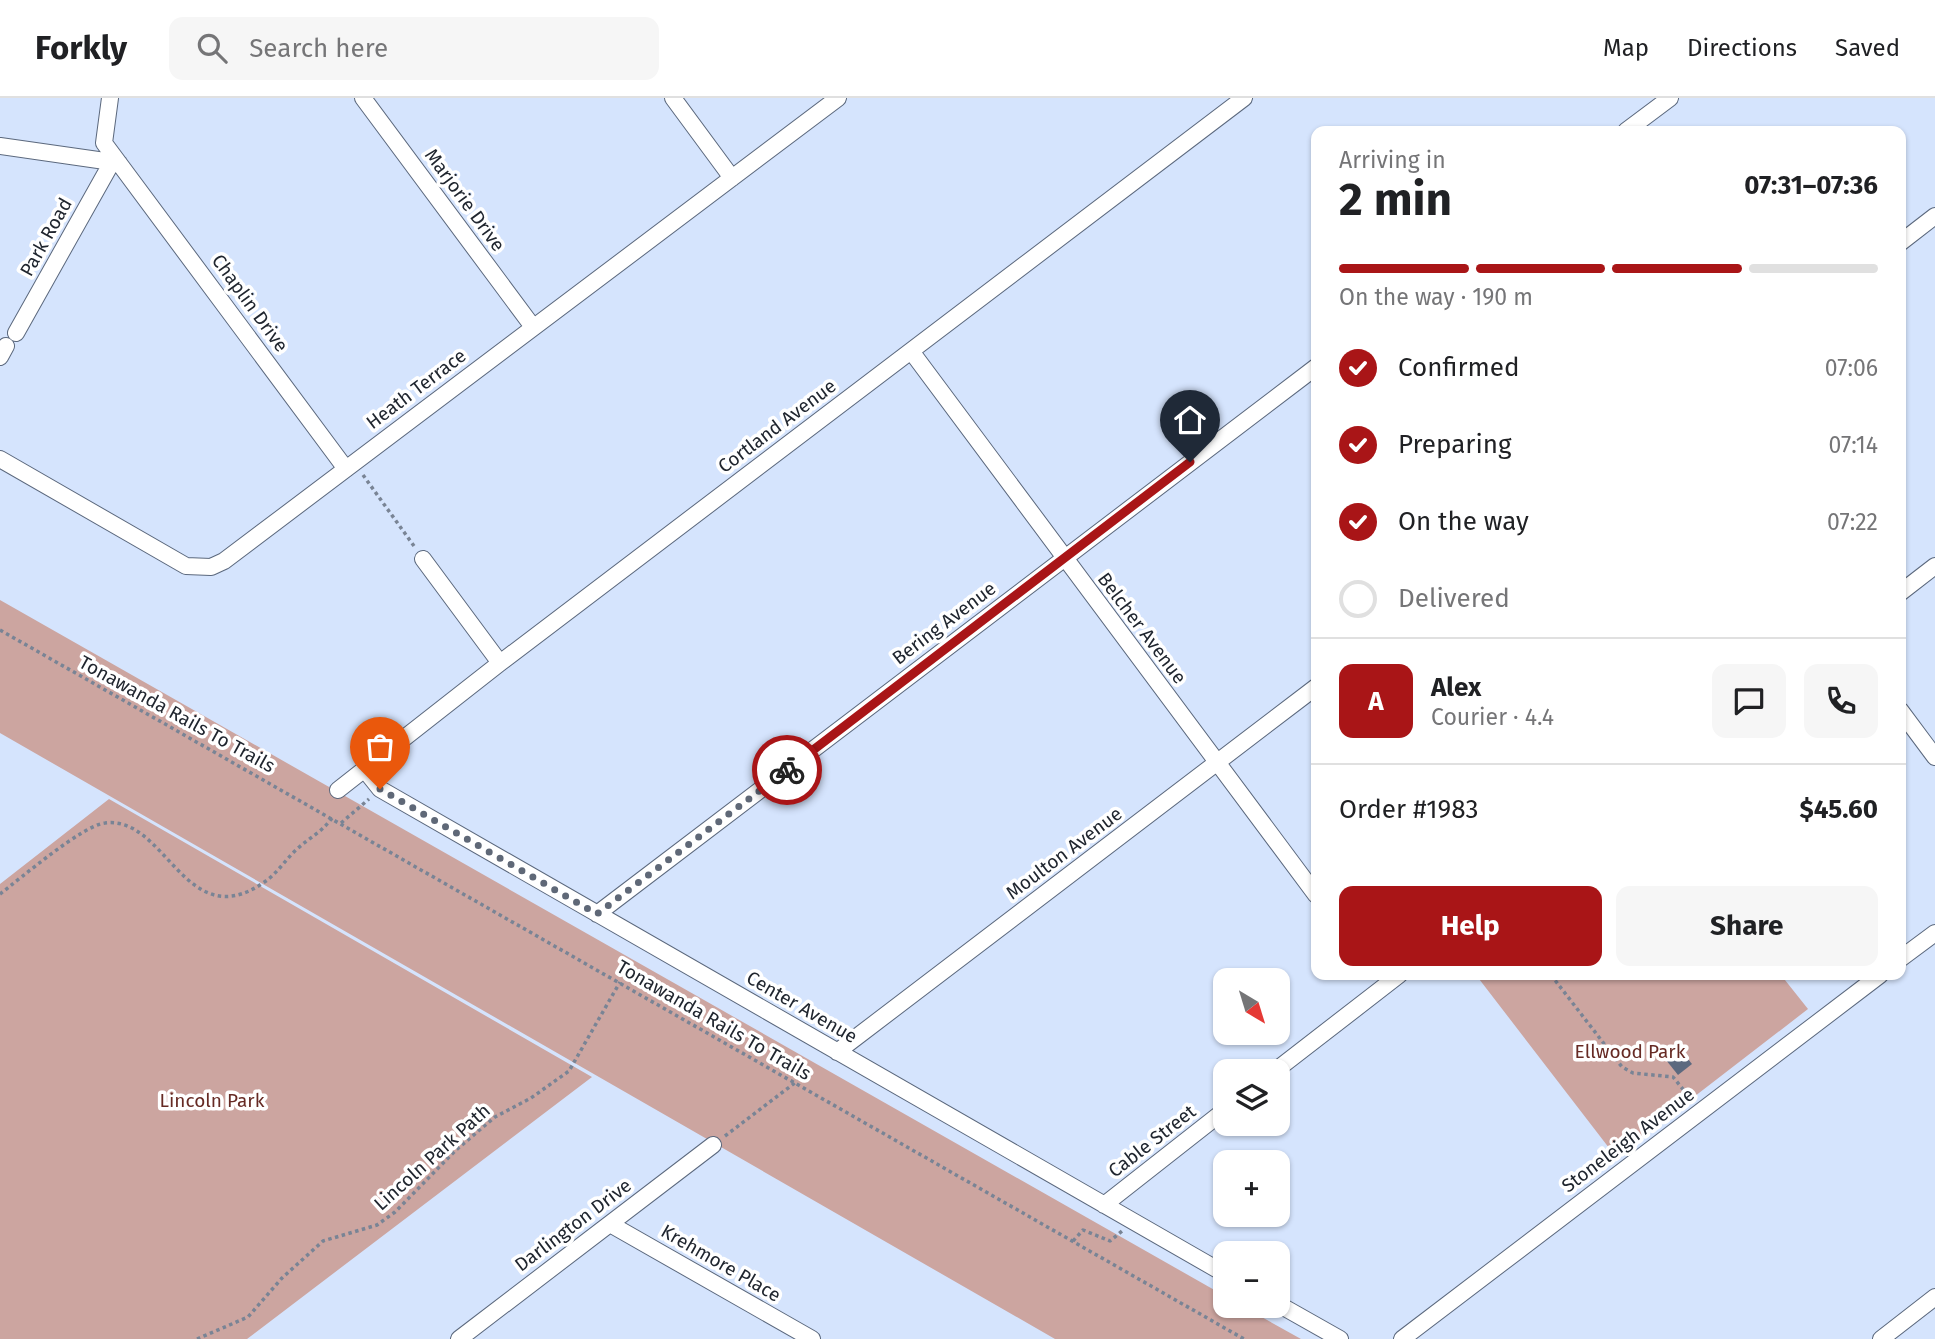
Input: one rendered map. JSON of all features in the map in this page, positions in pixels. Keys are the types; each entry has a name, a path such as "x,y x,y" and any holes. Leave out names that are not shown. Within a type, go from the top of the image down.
{"street":[{"path":"110,98 104,143 116,163"},
{"name":"Marjorie Drive","path":"363,98 533,327"},
{"path":"673,98 732,178"},
{"name":"Heath Terrace","path":"0,459 186,566 198,569 224,561 838,98"},
{"name":"Cortland Avenue","path":"338,790 500,663 1244,98"},
{"path":"1633,126 1670,98"},
{"path":"0,146 116,163"},
{"name":"Park Road","path":"8,346 116,163"},
{"name":"Chaplin Drive","path":"116,163 350,466"},
{"path":"1906,238 1935,216"},
{"name":"Belcher Avenue","path":"911,351 1311,888"},
{"name":"Bering Avenue","path":"597,914 1311,371"},
{"path":"423,559 500,663"},
{"path":"1906,588 1935,566"},
{"name":"Moulton Avenue","path":"838,1052 1311,691"},
{"path":"1906,718 1935,757"},
{"name":"Center Avenue","path":"364,769 380,789 1213,1267"},
{"path":"1906,955 1935,933"},
{"path":"1289,1059 1381,980"},
{"name":"Stoneleigh Avenue","path":"1402,1339 1873,980"},
{"name":"Cable Street","path":"1104,1205 1213,1119"},
{"name":"Darlington Drive","path":"459,1339 713,1145"},
{"name":"Krehmore Place","path":"610,1224 813,1339"},
{"path":"1881,1339 1935,1297"},
{"path":"1290,1311 1340,1339"}],"path":[{"path":"350,466 423,559"},
{"name":"Tonawanda Rails To Trails","path":"0,630 1244,1339"},
{"path":"341,823 371,797"},
{"path":"0,894 91,828 110,822 130,828 149,840 190,883 205,891 237,894 255,888 275,874 296,850 320,833 332,818"},
{"path":"1554,980 1622,1067 1633,1073 1673,1077 1694,1104"},
{"name":"Lincoln Park Path","path":"197,1339 248,1317 282,1278 323,1241 377,1225 396,1212 456,1150 495,1116 531,1098 569,1071 620,982"},
{"path":"713,1145 796,1083"},
{"path":"1073,1241 1083,1230 1110,1241 1116,1239 1124,1228"}],"green space":[{"path":"0,600 1213,1289 1213,1318 1263,1318 1301,1339 1055,1339 0,733"},
{"name":"Lincoln Park","path":"109,799 592,1077 247,1339 0,1339 0,884"},
{"name":"Ellwood Park","path":"1480,980 1785,980 1808,1009 1616,1157"}],"building":[{"path":"1676,1044 1692,1064 1678,1075 1662,1055"}],"way so far":[{"path":"380,789 597,914 787,770"}],"route":[{"path":"787,770 1190,462"}]}
